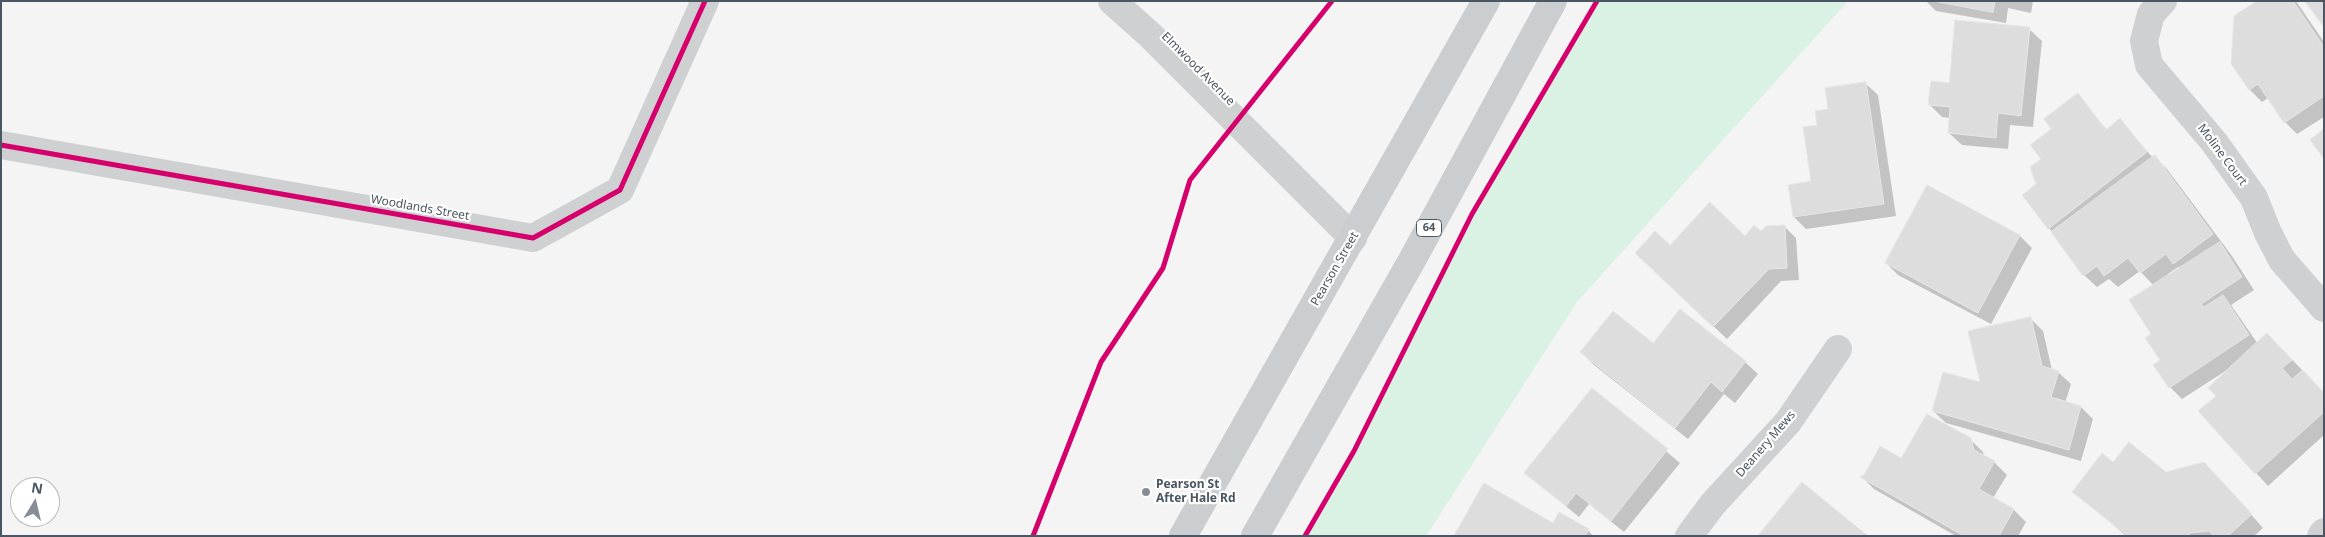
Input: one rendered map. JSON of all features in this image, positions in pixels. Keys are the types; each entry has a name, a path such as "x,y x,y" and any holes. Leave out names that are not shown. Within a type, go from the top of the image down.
{"main road":[{"name":"Pearson Street","path":"1183,536 1486,1"},
{"name":"64","path":"1255,536 1411,262 1553,1"}],"street":[{"name":"Woodlands Street","path":"1,145 533,238 620,190 705,1"},
{"name":"Elmwood Avenue","path":"1112,1 1150,34 1353,238"},
{"name":"Moline Court","path":"2163,1 2151,14 2144,41 2149,65 2214,142 2254,198 2268,233 2282,260 2324,308"},
{"name":"Deanery Mews","path":"1689,536 1712,505 1788,422 1838,349"},
{"path":"2321,536 2324,532"}],"green space":[{"path":"1597,1 1848,1 1577,302 1426,536 1305,536 1354,451 1472,214"}],"building":[{"path":"1934,1 1995,1 1993,12"},
{"path":"2257,1 2293,1 2324,47 2324,96 2284,123 2258,84 2249,90 2231,64 2234,16"},
{"path":"2305,1 2324,1 2324,27"},
{"path":"1955,20 2030,27 2021,116 1998,113 1996,138 1948,133 1950,107 1928,105 1931,81 1949,83"},
{"path":"1866,82 1884,204 1793,217 1788,185 1811,181 1803,127 1817,125 1815,111 1828,109 1825,88"},
{"path":"2078,93 2106,130 2120,118 2147,152 2048,229 2022,195 2036,184 2030,167 2041,159 2030,145 2051,129 2044,119"},
{"path":"2324,129 2324,159 2310,140"},
{"path":"2155,155 2213,234 2173,264 2166,254 2140,273 2128,258 2104,276 2097,266 2083,276 2051,232"},
{"path":"1927,185 2020,235 1978,313 1885,263"},
{"path":"1710,202 1745,236 1754,225 1761,231 1766,226 1785,225 1787,268 1769,269 1713,327 1635,253 1655,231 1670,245"},
{"path":"2220,242 2242,277 2201,304 2204,307 2223,295 2249,335 2169,388 2153,365 2160,360 2145,338 2151,334 2129,300"},
{"path":"1680,309 1746,361 1722,392 1711,382 1675,428 1580,352 1613,311 1653,343"},
{"path":"2031,317 2042,366 2059,371 2051,397 2081,406 2069,450 1932,411 1943,372 1980,382 1968,331"},
{"path":"2267,333 2292,360 2282,368 2292,379 2303,370 2324,393 2324,412 2255,474 2198,411 2216,396 2208,388"},
{"path":"1592,388 1668,449 1611,521 1576,493 1566,506 1524,473"},
{"path":"1927,414 1971,438 1974,450 1995,461 1979,489 2014,509 1999,536 1964,536 1860,477 1864,475 1880,446 1901,458"},
{"path":"2129,442 2166,472 2204,462 2252,514 2228,536 2214,536 2209,531 2190,533 2188,536 2128,536 2072,492 2102,453 2113,462"},
{"path":"1802,482 1868,536 1758,536"},
{"path":"1484,483 1553,523 1559,512 1589,529 1585,536 1454,536"}],"cycle path":[{"path":"1,145 533,238 620,190 705,1"},
{"path":"1033,536 1101,362 1163,268 1190,180 1332,1"},
{"path":"1305,536 1354,451 1472,214 1597,1"}],"place":[{"name":"Pearson St After Hale Rd","path":"1146,492"}]}
